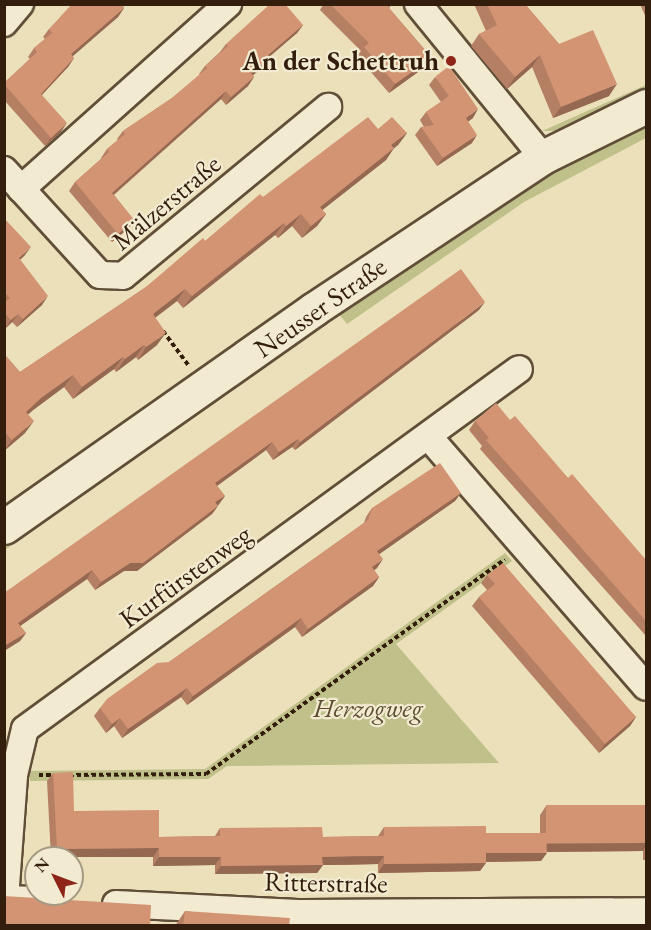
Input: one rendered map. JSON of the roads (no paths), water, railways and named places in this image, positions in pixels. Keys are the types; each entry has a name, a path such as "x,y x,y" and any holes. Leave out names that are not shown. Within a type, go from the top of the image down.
{"street":[{"path":"4,23 20,4"},
{"name":"Mälzerstraße","path":"228,4 13,179 100,275 123,276 328,107"},
{"path":"418,4 543,157"},
{"name":"Neusser Straße","path":"4,527 206,388 314,309 543,157 646,106"},
{"name":"Kurfürstenweg","path":"4,899 14,775 25,729 519,369"},
{"path":"428,436 522,547 646,687"},
{"path":"4,899 24,900"},
{"name":"Ritterstraße","path":"97,903 303,913 646,911"}],"place":[{"name":"An der Schettruh","path":"451,61"}],"park label":[{"name":"Herzogweg","path":"368,708"}]}
